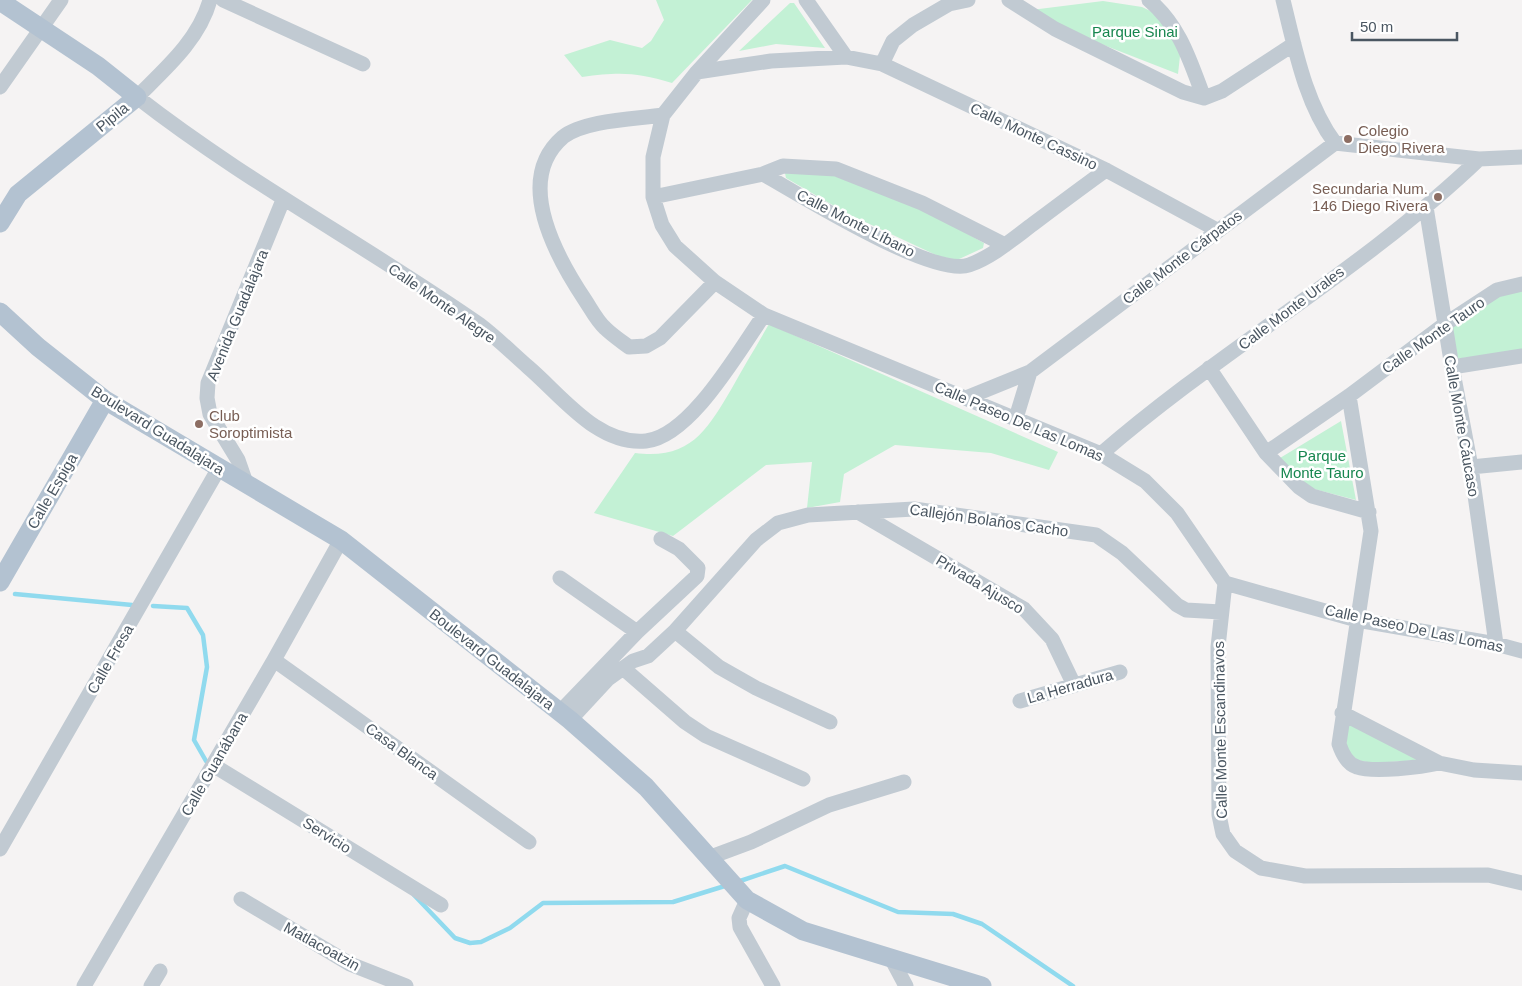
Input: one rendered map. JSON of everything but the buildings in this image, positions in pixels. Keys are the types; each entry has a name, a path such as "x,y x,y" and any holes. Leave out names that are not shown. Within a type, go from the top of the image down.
{"main road":[{"path":"0,1 98,66 136,97"},
{"name":"Pipila","path":"0,222 18,194 136,97"},
{"name":"Boulevard Guadalajara","path":"0,312 38,347 104,400 340,540 565,716 646,787 743,895 803,931 982,986"},
{"name":"Calle Espiga","path":"0,582 104,400"}],"street":[{"path":"0,87 61,0"},
{"name":"Pipila","path":"136,97 183,50 206,15 210,0"},
{"path":"224,0 363,64"},
{"path":"714,282 660,338 646,346 629,347 604,328 566,271 544,220 540,184 548,157 564,137 584,127 663,115 697,72 763,0"},
{"path":"806,0 846,57"},
{"path":"882,64 893,41 913,24 949,4 968,0"},
{"path":"1008,0 1055,29 1183,92 1204,98 1222,91 1294,44"},
{"path":"1149,0 1164,13 1186,48 1204,98"},
{"path":"1283,0 1310,96 1322,126 1335,143 1479,158 1522,157"},
{"name":"Calle Monte Cassino","path":"697,72 771,61 846,57 882,64 1106,170 1217,230"},
{"name":"Calle Monte Alegre","path":"136,97 191,140 481,326 547,383 583,418 618,439 647,441 673,431 700,406 764,315"},
{"name":"Calle Paseo De Las Lomas","path":"663,115 653,157 653,196 662,225 675,246 714,282 764,315 1101,454 1145,481 1177,513 1225,583 1357,620 1496,644 1522,651"},
{"name":"Calle Monte Cárpatos","path":"966,398 1030,372 1335,143"},
{"name":"Calle Monte Urales","path":"1101,454 1209,368 1426,207 1479,158"},
{"name":"Calle Monte Líbano","path":"653,196 763,174 783,166 836,169 922,203 1005,245"},
{"name":"Calle Monte Líbano","path":"763,174 884,241 937,264 953,267 968,265 1005,245 1106,170"},
{"name":"Avenida Guadalajara","path":"246,483 238,460 210,414 207,398 208,383 283,200"},
{"name":"Calle Monte Cáucaso","path":"1426,207 1452,367 1471,467 1496,644"},
{"name":"Calle Monte Tauro","path":"1266,453 1349,396 1445,324 1497,290 1522,284"},
{"path":"1452,367 1522,356"},
{"path":"1209,368 1266,453 1306,493 1369,512"},
{"path":"1016,418 1030,372"},
{"path":"1349,396 1369,512 1370,545 1342,713 1339,744 1346,759 1358,768 1414,768 1439,763"},
{"path":"1471,467 1522,462"},
{"name":"Calle Fresa","path":"0,849 220,468"},
{"name":"Callejón Bolaños Cacho","path":"565,716 623,668 648,656 675,631 756,540 778,523 808,515 914,509 1096,535 1122,553 1177,605 1186,610 1221,612"},
{"name":"Privada Ajusco","path":"858,512 1024,608 1052,640 1074,684"},
{"path":"565,716 637,632 697,576 698,568 680,549 661,539"},
{"name":"Calle Guanábana","path":"84,986 274,660 340,540"},
{"path":"560,578 637,632"},
{"name":"Calle Monte Escandinavos","path":"1225,583 1218,646 1219,815 1223,834 1235,850 1261,868 1305,876 1488,875 1522,882"},
{"path":"675,631 719,667 756,688 830,722"},
{"name":"Casa Blanca","path":"274,660 530,842"},
{"path":"623,668 685,722 706,736 803,779"},
{"name":"La Herradura","path":"1020,701 1120,672"},
{"path":"1342,713 1439,763 1474,770 1522,773"},
{"name":"Servicio","path":"213,765 441,905"},
{"path":"714,864 751,842 829,805 904,782"},
{"path":"743,895 739,918 740,927 773,986"},
{"name":"Matlacoatzin","path":"241,900 350,964 406,986"},
{"path":"891,958 906,986"},
{"path":"151,986 160,971"}],"green space":[{"path":"656,0 752,0 672,83 627,74 582,77 564,55 610,40 642,48 651,41 664,20"},
{"name":"Parque Sinai","path":"1103,1 1142,7 1161,16 1181,47 1178,74 1101,44 1031,10"},
{"path":"790,3 794,3 825,48 776,44 739,51"},
{"path":"785,173 832,175 919,207 984,243 983,248 957,260 938,256 848,214 786,178"},
{"path":"1522,288 1522,352 1453,359 1449,327 1478,302"},
{"path":"769,324 1058,452 1049,470 991,453 895,445 844,474 840,502 807,508 812,462 766,465 673,536 594,513 635,453 654,454 670,452 684,447 705,429 723,403"},
{"name":"Parque Monte Tauro","path":"1341,421 1356,500 1310,488 1280,458"},
{"path":"1347,720 1422,760 1372,763 1357,760 1346,749"}],"waterway":[{"path":"15,594 132,605"},
{"path":"153,606 187,608 203,635 207,667 194,740 206,761"},
{"path":"737,882 785,866 898,912 953,914 982,924 1073,986"},
{"path":"414,895 455,938 470,943 481,942 510,928 543,903 673,902 728,885"}],"place":[{"name":"Colegio Diego Rivera","path":"1348,139"},
{"name":"Secundaria Num. 146 Diego Rivera","path":"1438,197"},
{"name":"Club Soroptimista","path":"199,424"}]}
